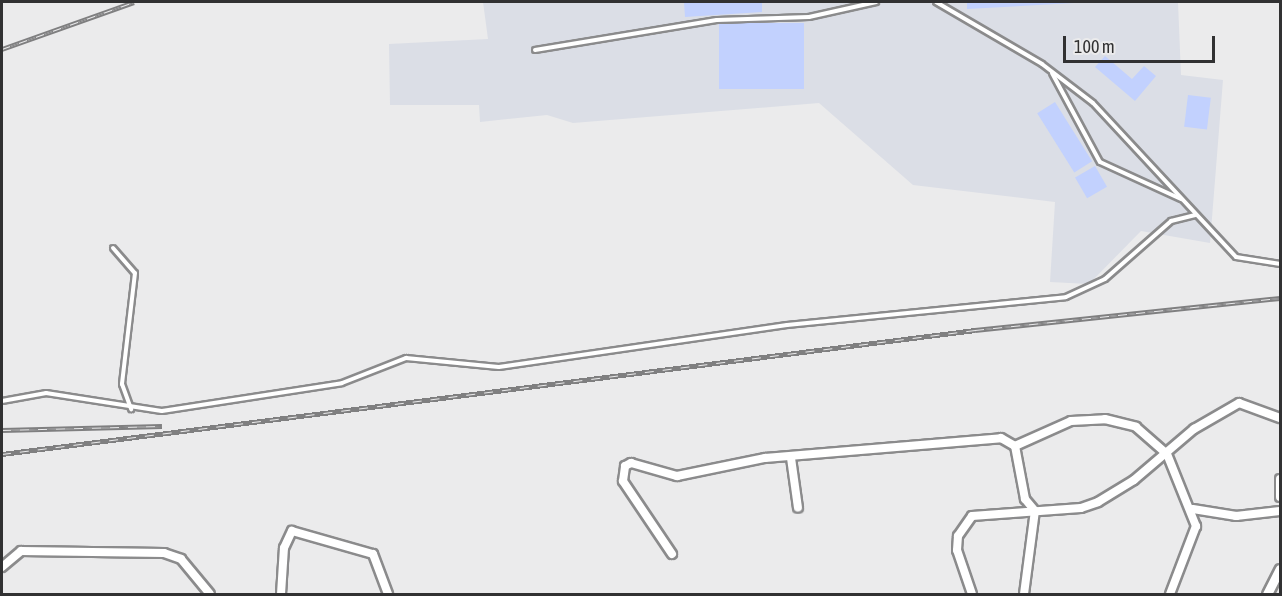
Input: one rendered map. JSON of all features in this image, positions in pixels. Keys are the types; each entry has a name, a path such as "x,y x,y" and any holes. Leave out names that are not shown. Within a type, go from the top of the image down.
{"street":[{"path":"972,594 957,550 966,520 1098,502 1167,454 1194,429 1239,403 1281,418"},
{"path":"672,554 622,481 625,466 631,463 677,477 765,458 791,458 991,437 1015,446 1071,421 1105,419 1136,427 1167,454 1193,509 1196,538 1170,594"},
{"path":"1015,446 1025,499 1035,511 1024,594"},
{"path":"791,458 798,508"},
{"path":"1281,479 1281,497"},
{"path":"1193,509 1236,516 1281,511"},
{"path":"281,594 284,548 292,531 373,554 388,594"},
{"path":"2,567 21,551 164,553 181,559 210,594"},
{"path":"1267,594 1281,569"}],"lane":[{"path":"535,50 717,20 809,17 876,2"},
{"path":"936,2 1052,71 1093,103 1236,257 1281,264"},
{"path":"1052,71 1100,162 1182,199"},
{"path":"2,401 46,393 132,409 162,411 342,382 406,358 499,367 776,327 1066,297 1105,279 1171,220 1195,215"},
{"path":"112,248 135,273 122,384 132,409"}],"shaded area":[{"path":"483,2 1178,2 1181,75 1223,80 1210,243 1141,231 1089,284 1050,282 1055,202 913,185 819,103 573,123 547,115 480,122 479,105 390,105 389,44 488,39"}],"building":[{"path":"684,2 762,2 762,12 685,17"},
{"path":"967,2 1074,2 1074,3 967,9"},
{"path":"719,23 804,23 804,89 719,89"},
{"path":"1105,56 1132,79 1144,66 1156,76 1135,101 1095,67"},
{"path":"1188,95 1211,98 1207,130 1184,127"},
{"path":"1055,102 1092,161 1074,172 1037,113"},
{"path":"1095,166 1107,187 1087,198 1075,178"}],"railway":[{"path":"2,49 134,2"},
{"path":"2,454 975,330 1280,298"},
{"path":"2,430 162,426"}]}
